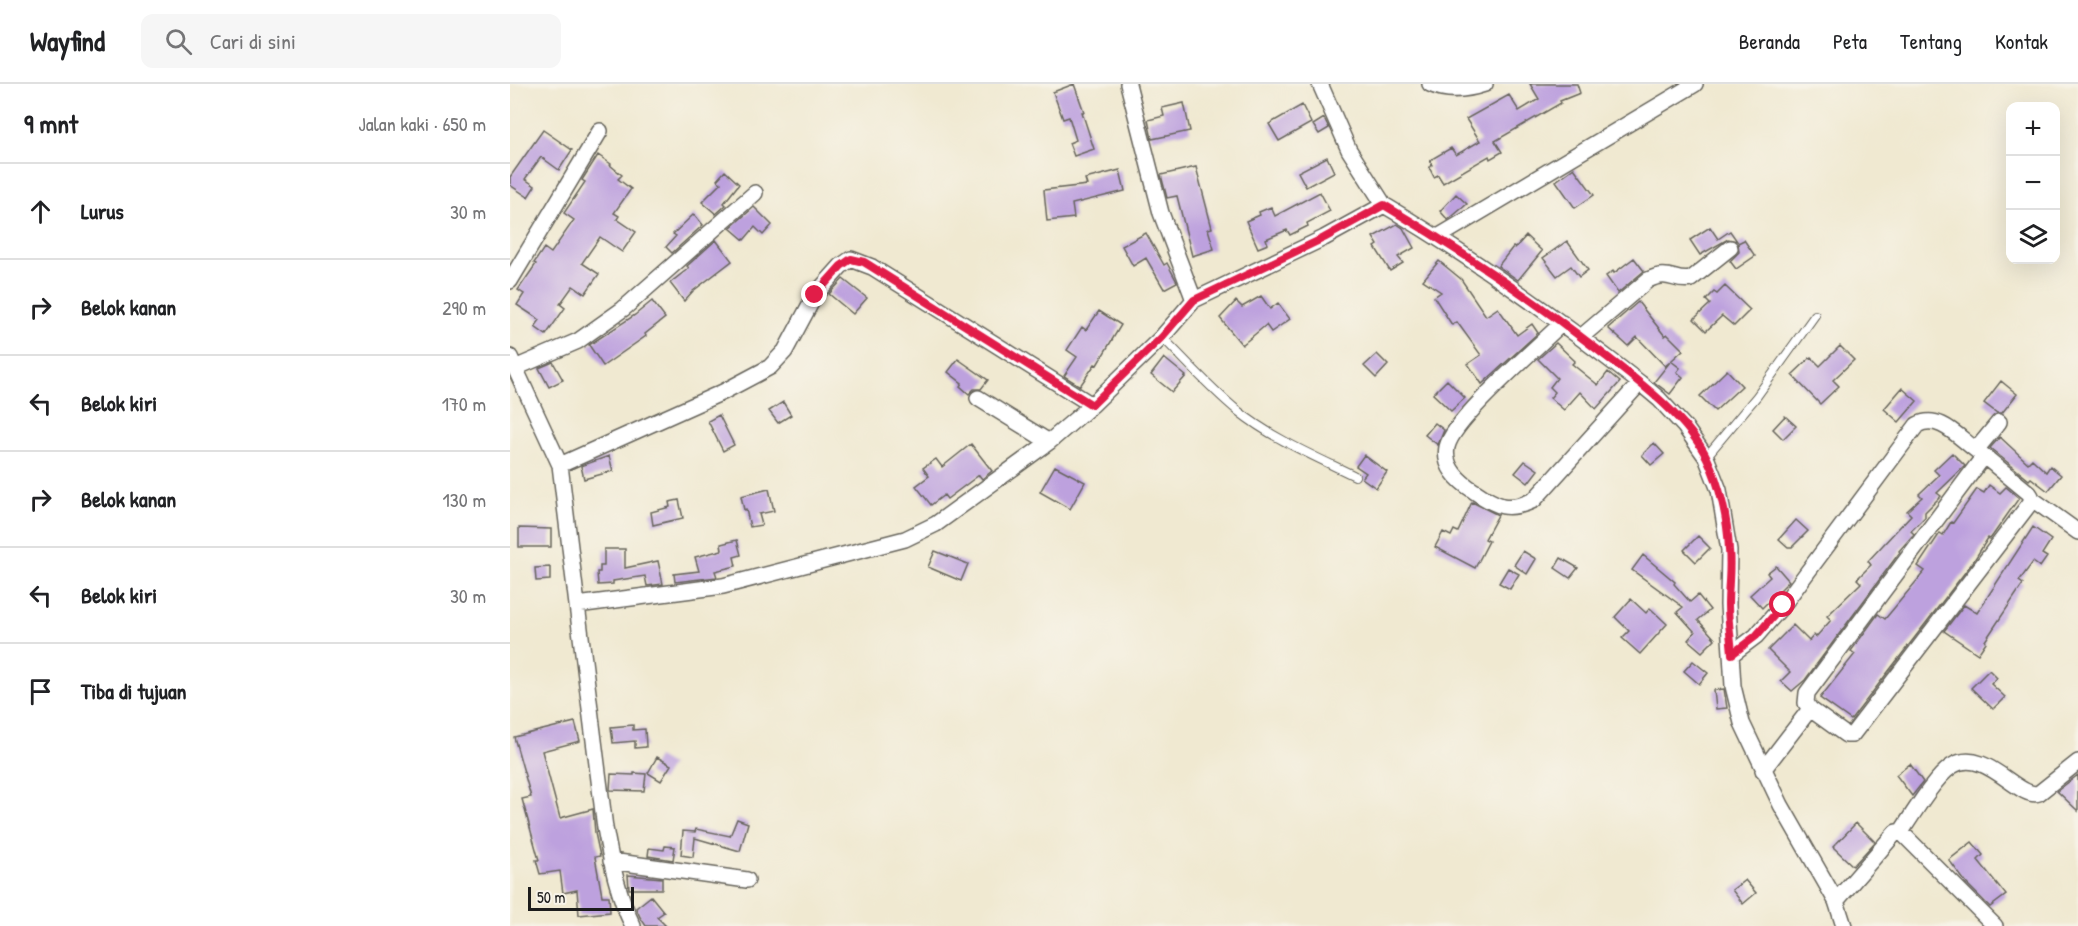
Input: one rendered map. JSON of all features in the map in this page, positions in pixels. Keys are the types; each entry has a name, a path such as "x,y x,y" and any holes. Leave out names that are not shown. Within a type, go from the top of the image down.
{"street":[{"path":"1128,84 1161,213 1194,300"},
{"path":"1320,84 1349,150 1384,205 1438,237 1562,323 1641,382 1685,427 1707,457 1719,490 1730,550 1728,605 1733,686 1742,723 1763,770 1836,901 1844,926"},
{"path":"1430,84 1452,90 1485,84"},
{"path":"1438,237 1695,84"},
{"path":"510,281 600,130"},
{"path":"633,926 627,915 611,861 605,828 560,465 513,362 578,341 623,309 755,193"},
{"path":"577,605 723,586 904,539 936,524 1049,442 1092,405 1162,337 1194,300 1324,238 1384,205"},
{"path":"1581,337 1648,280 1665,274 1684,280 1691,279 1730,248"},
{"path":"560,465 723,392 770,367 785,351 815,295 841,266 851,259 872,267 1092,405"},
{"path":"1562,323 1484,398 1452,435 1447,448 1447,461 1454,474 1468,487 1487,500 1505,506 1518,507 1534,500 1641,382"},
{"path":"978,398 1049,442"},
{"path":"1732,654 1756,636 1783,605 1917,425 1924,421 1942,424 1980,453 2032,499 2078,532"},
{"path":"1999,422 1980,453 1807,693 1806,704 1810,709 1846,735 1852,735 2032,499"},
{"path":"1763,770 1810,709"},
{"path":"1836,901 1896,832 1901,832 1944,773 1960,762 1983,765 1997,771 2023,790 2036,795 2078,762"},
{"path":"1901,832 1995,926"},
{"path":"611,861 747,880"}],"lane":[{"path":"1707,457 1756,396 1815,315"},
{"path":"1162,337 1246,416 1308,453 1355,476"}],"building":[{"path":"1074,84 1094,149 1074,156 1069,143 1076,140 1069,117 1063,119 1053,92"},
{"path":"1530,84 1577,84 1580,93 1560,101 1561,103 1495,141 1502,152 1490,159 1489,156 1443,183 1438,175 1434,177 1429,167 1432,165 1430,160 1451,148 1456,155 1480,141 1466,119 1509,95 1519,111 1539,99"},
{"path":"1184,103 1190,131 1152,139 1148,120 1164,116 1162,108"},
{"path":"1302,105 1311,123 1279,141 1269,124"},
{"path":"1324,118 1329,128 1319,134 1313,125"},
{"path":"543,130 572,150 559,170 541,157 525,179 535,186 528,197 510,185 510,177"},
{"path":"598,155 622,175 618,179 631,189 614,213 619,216 617,219 636,232 622,252 600,237 582,263 599,274 585,294 573,286 560,304 565,308 546,335 535,327 540,320 517,305 524,294 518,290 544,248 551,253 574,220 564,213 585,182 582,180"},
{"path":"1327,157 1334,172 1306,187 1298,172"},
{"path":"1196,167 1212,228 1208,229 1214,249 1192,256 1177,196 1167,198 1161,175"},
{"path":"1574,168 1594,195 1575,208 1556,181"},
{"path":"1120,170 1125,191 1072,204 1074,218 1047,221 1044,190 1087,185 1085,179"},
{"path":"725,171 739,184 724,203 726,205 716,214 702,202 721,183 717,180"},
{"path":"1320,192 1330,211 1290,235 1287,230 1266,239 1268,244 1258,248 1246,221 1271,207 1275,216"},
{"path":"1456,194 1467,204 1448,220 1440,211"},
{"path":"754,207 772,225 763,235 755,227 744,240 730,228"},
{"path":"694,214 703,225 672,253 666,247 676,236 673,234"},
{"path":"1397,224 1403,228 1414,248 1398,257 1403,263 1390,271 1375,247 1378,245 1373,237"},
{"path":"1710,227 1718,239 1730,231 1737,241 1728,239 1700,255 1690,240"},
{"path":"1146,233 1164,265 1167,263 1177,282 1164,289 1146,258 1133,266 1122,246"},
{"path":"1526,236 1542,251 1518,280 1498,266 1513,247 1515,248"},
{"path":"716,240 732,261 693,291 684,301 670,283 689,268 687,266"},
{"path":"1744,240 1755,256 1736,269 1730,261 1739,252 1738,243"},
{"path":"1567,241 1588,270 1579,277 1571,266 1557,276 1543,258"},
{"path":"1634,258 1644,271 1618,293 1606,276 1613,271 1614,273"},
{"path":"1439,261 1461,279 1486,316 1498,308 1517,335 1532,324 1538,333 1482,384 1468,364 1481,355 1457,322 1452,325 1434,297 1441,292 1423,280"},
{"path":"843,279 867,298 853,314 829,294"},
{"path":"1725,286 1750,310 1734,326 1722,316 1706,331 1694,319 1710,304 1706,300"},
{"path":"1261,296 1270,309 1278,303 1290,319 1271,332 1266,325 1242,345 1220,318 1236,301 1242,307"},
{"path":"652,301 665,318 645,334 646,336 603,366 589,345"},
{"path":"1638,302 1665,336 1667,334 1683,350 1671,361 1680,368 1677,372 1683,377 1670,394 1654,382 1670,362 1665,366 1637,337 1628,346 1608,328"},
{"path":"1099,311 1121,325 1097,365 1095,364 1080,386 1064,376 1077,357 1067,350 1082,327 1086,330"},
{"path":"1556,343 1575,361 1572,364 1598,385 1608,372 1620,382 1596,409 1580,392 1564,410 1550,398 1555,392 1550,387 1557,378 1538,359"},
{"path":"1840,346 1854,360 1833,380 1839,386 1820,404 1792,375 1811,357 1820,366"},
{"path":"1377,354 1388,365 1376,378 1364,366"},
{"path":"1164,358 1186,376 1172,392 1151,375"},
{"path":"958,359 988,380 981,389 974,389 969,394 960,386 962,383 948,372"},
{"path":"553,362 563,380 549,387 539,368"},
{"path":"1727,370 1742,386 1715,411 1700,396"},
{"path":"1447,380 1465,398 1451,411 1433,394"},
{"path":"2001,381 2017,394 2002,413 1997,413 1984,403"},
{"path":"1902,388 1917,401 1899,422 1884,409"},
{"path":"783,402 791,415 778,423 769,411"},
{"path":"719,415 734,445 723,451 708,421"},
{"path":"1785,416 1796,426 1783,439 1773,429"},
{"path":"1435,423 1444,430 1438,445 1425,435"},
{"path":"2000,437 2028,463 2032,459 2046,472 2050,466 2061,475 2048,491 2031,478 2029,480 1990,448"},
{"path":"1654,443 1664,454 1651,465 1642,455"},
{"path":"971,444 992,471 982,479 979,475 947,499 944,495 931,505 916,486 929,476 923,468 936,459 942,467"},
{"path":"1952,453 1965,466 1937,493 1941,496 1911,531 1914,534 1899,551 1805,680 1792,691 1781,681 1790,672 1768,650 1793,625 1809,641 1814,635 1816,637 1831,620 1827,616 1861,583 1857,579 1871,565 1868,561 1911,515 1907,511 1922,497 1919,494 1939,475 1934,470"},
{"path":"1364,455 1387,472 1376,488 1362,478 1366,473 1356,466"},
{"path":"609,456 613,471 584,479 581,466"},
{"path":"1525,461 1538,470 1528,483 1515,473"},
{"path":"1055,466 1085,482 1070,509 1040,492"},
{"path":"1989,485 2000,493 2006,487 2019,498 1990,539 1988,538 1973,562 1851,720 1820,698 1855,654 1851,651 1878,614 1885,619 1925,571 1918,566 1940,533 1943,535 1977,489 1984,493"},
{"path":"769,489 774,511 759,514 762,525 750,527 741,496"},
{"path":"679,500 683,518 653,525 651,512 670,507 669,502"},
{"path":"1472,502 1498,515 1485,539 1489,541 1475,568 1435,547 1443,532 1451,536 1454,530 1458,532"},
{"path":"1796,520 1808,531 1792,547 1788,547 1779,539"},
{"path":"2033,527 2051,540 2042,554 2047,557 2040,567 2033,562 2019,581 2023,584 1978,654 1944,631 1964,605 1977,613"},
{"path":"519,528 551,529 551,547 519,547"},
{"path":"1698,536 1710,548 1696,562 1684,550"},
{"path":"737,540 741,555 734,557 736,566 715,571 717,577 675,582 674,574 699,571 695,557 722,550 721,544"},
{"path":"604,549 625,549 625,568 658,561 663,584 647,586 645,576 613,581 613,584 598,585 597,572 600,572 600,566 604,566"},
{"path":"935,551 968,564 961,581 928,567"},
{"path":"1523,551 1536,559 1527,574 1514,565"},
{"path":"1643,555 1675,582 1674,584 1690,602 1698,595 1710,610 1698,620 1715,639 1702,652 1688,640 1695,632 1677,612 1683,607 1632,570"},
{"path":"1561,558 1578,568 1570,578 1555,568"},
{"path":"1776,566 1789,581 1762,608 1750,595 1770,577 1767,573"},
{"path":"550,567 550,580 536,581 535,568"},
{"path":"1508,568 1519,574 1510,589 1499,583"},
{"path":"1631,599 1646,613 1650,608 1667,624 1640,654 1622,638 1629,631 1615,617"},
{"path":"1693,661 1708,673 1699,684 1684,671"},
{"path":"1989,670 1997,678 1991,684 2005,697 1993,709 1971,688"},
{"path":"1724,689 1727,708 1716,709 1714,690"},
{"path":"575,722 580,741 542,751 560,818 593,809 600,856 595,857 602,896 609,896 610,912 579,915 577,890 563,893 560,871 540,874 536,860 539,860 522,799 531,797 514,737"},
{"path":"633,725 633,730 645,729 646,747 635,748 635,741 613,743 611,727"},
{"path":"657,757 671,765 661,781 648,773"},
{"path":"1910,764 1923,782 1912,796 1896,775"},
{"path":"634,773 646,774 644,791 610,790 611,774 634,775"},
{"path":"2078,775 2078,811 2057,791"},
{"path":"737,819 748,823 740,851 695,838 693,857 681,855 683,831 695,832 696,829 730,836"},
{"path":"1856,823 1875,842 1853,866 1833,847"},
{"path":"1972,842 1983,855 1978,860 2006,895 1990,907 1967,884 1949,860"},
{"path":"665,846 675,847 673,860 648,856 649,848 664,850"},
{"path":"628,875 662,878 662,889 629,889"},
{"path":"1745,880 1756,893 1743,904 1732,890"},
{"path":"651,896 664,912 657,917 666,926 646,926 640,917 636,908"}],"route":[{"path":"815,295 841,266 851,259 864,262 1092,405 1162,337 1194,300 1324,238 1384,205 1497,276 1581,337 1641,382 1685,427 1707,457 1719,490 1725,518 1730,550 1728,605 1732,654 1756,636 1783,605"}]}
